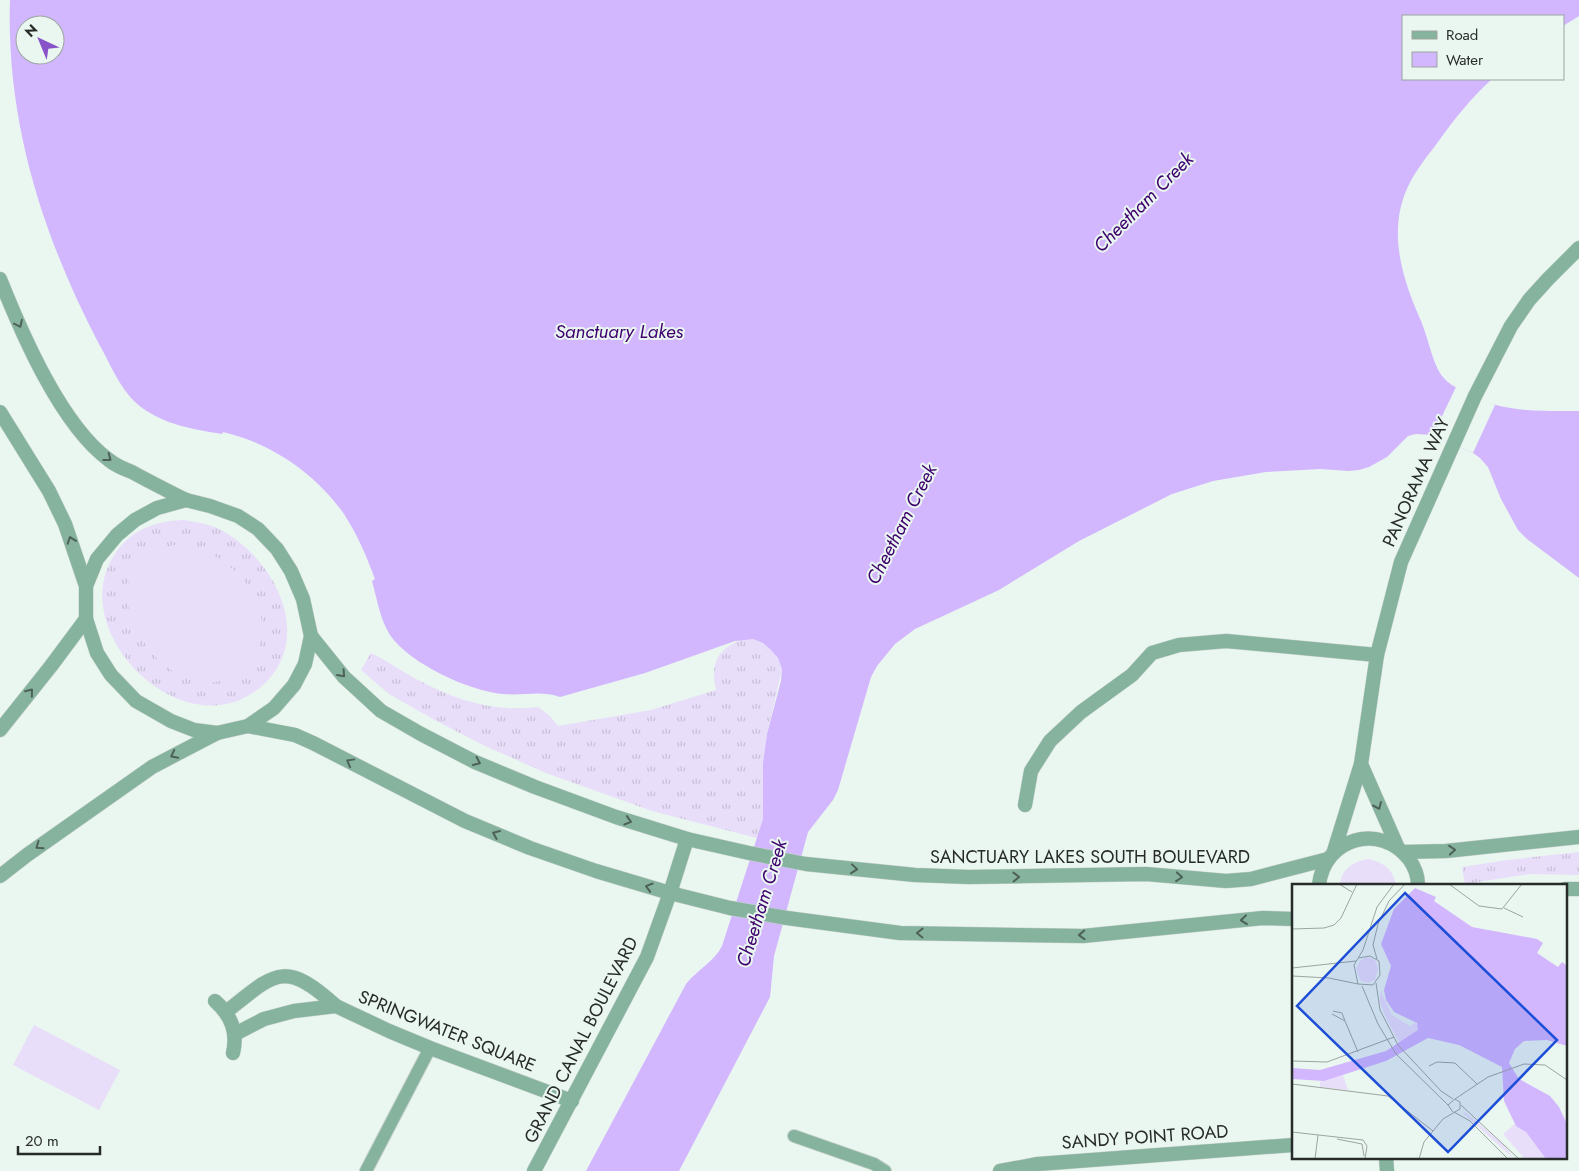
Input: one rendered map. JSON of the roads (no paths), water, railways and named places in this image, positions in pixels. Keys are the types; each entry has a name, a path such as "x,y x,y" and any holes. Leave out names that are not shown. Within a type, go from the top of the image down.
{"street":[{"name":"PANORAMA WAY","path":"1319,884 1320,874 1331,855 1360,764 1377,654 1401,562 1475,396 1511,326 1529,300 1579,248"},
{"path":"0,279 12,309 44,375 78,429 110,461 186,500 238,516 258,529 277,549 292,571 303,599 311,636 305,664 294,685 274,708 248,726 217,733 152,766 0,876"},
{"path":"0,412 57,507 65,524 86,586 86,619 97,654 111,675 136,701 156,714 194,730 217,733"},
{"path":"86,586 97,559 117,535 135,520 157,508 186,500"},
{"path":"0,730 86,619"},
{"name":"SANCTUARY LAKES SOUTH BOULEVARD","path":"311,636 344,677 366,699 421,734 475,762 616,817 687,839 748,853 806,864 915,875 969,878 1146,874 1226,880 1251,879 1331,855 1349,842 1366,838 1383,840 1401,850"},
{"path":"1026,805 1031,771 1050,741 1081,712 1132,675 1152,653 1179,645 1226,641 1377,654"},
{"path":"248,726 295,735 465,821 530,848 596,872 730,908 787,918 900,933 1084,936 1263,918 1292,918"},
{"path":"1360,764 1401,850 1413,865 1418,884"},
{"path":"1401,850 1446,851 1579,837"},
{"name":"GRAND CANAL BOULEVARD","path":"534,1171 647,957 687,839"},
{"path":"1566,889 1579,889"},
{"name":"SPRINGWATER SQUARE","path":"226,1012 271,978 292,976 304,980 318,989 336,1006 389,1031 572,1101"},
{"path":"215,1001 226,1012 232,1022 235,1034 232,1053"},
{"name":"SPRINGWATER SQUARE","path":"235,1034 264,1018 294,1011 336,1006"},
{"name":"SANDY POINT ROAD","path":"1000,1171 1038,1164 1292,1145"},
{"path":"1386,1158 1387,1171"}],"lane":[{"path":"366,1171 430,1048"},
{"path":"794,1136 874,1164 885,1171"}],"water":[{"name":"Sanctuary Lakes","path":"10,0 1579,0 1579,16 1564,25 1564,15 1402,15 1402,80 1491,80 1457,117 1414,175 1404,196 1400,212 1398,244 1400,260 1409,291 1424,328 1436,366 1445,380 1451,385 1496,405 1527,410 1579,411 1579,578 1527,539 1518,530 1501,499 1488,467 1480,458 1433,435 1416,434 1408,436 1387,457 1359,470 1320,469 1266,472 1213,481 1172,494 1079,541 999,590 915,629 895,644 877,666 871,677 838,790 833,800 808,832 774,956 770,997 679,1171 586,1171 686,984 715,957 722,946 763,819 763,763 767,734 781,681 782,669 778,658 763,643 753,639 735,641 645,673 560,697 546,694 503,694 474,688 441,674 411,656 390,635 379,609 372,581 375,579 369,562 344,514 320,485 291,462 258,444 223,432 222,434 190,428 150,413 134,401 122,386 79,304 61,262 32,178 14,90 10,45"}],"water label":[{"name":"Cheetham Creek","path":"1143,202"},
{"name":"Cheetham Creek","path":"901,524"},
{"name":"Cheetham Creek","path":"761,903"}]}
